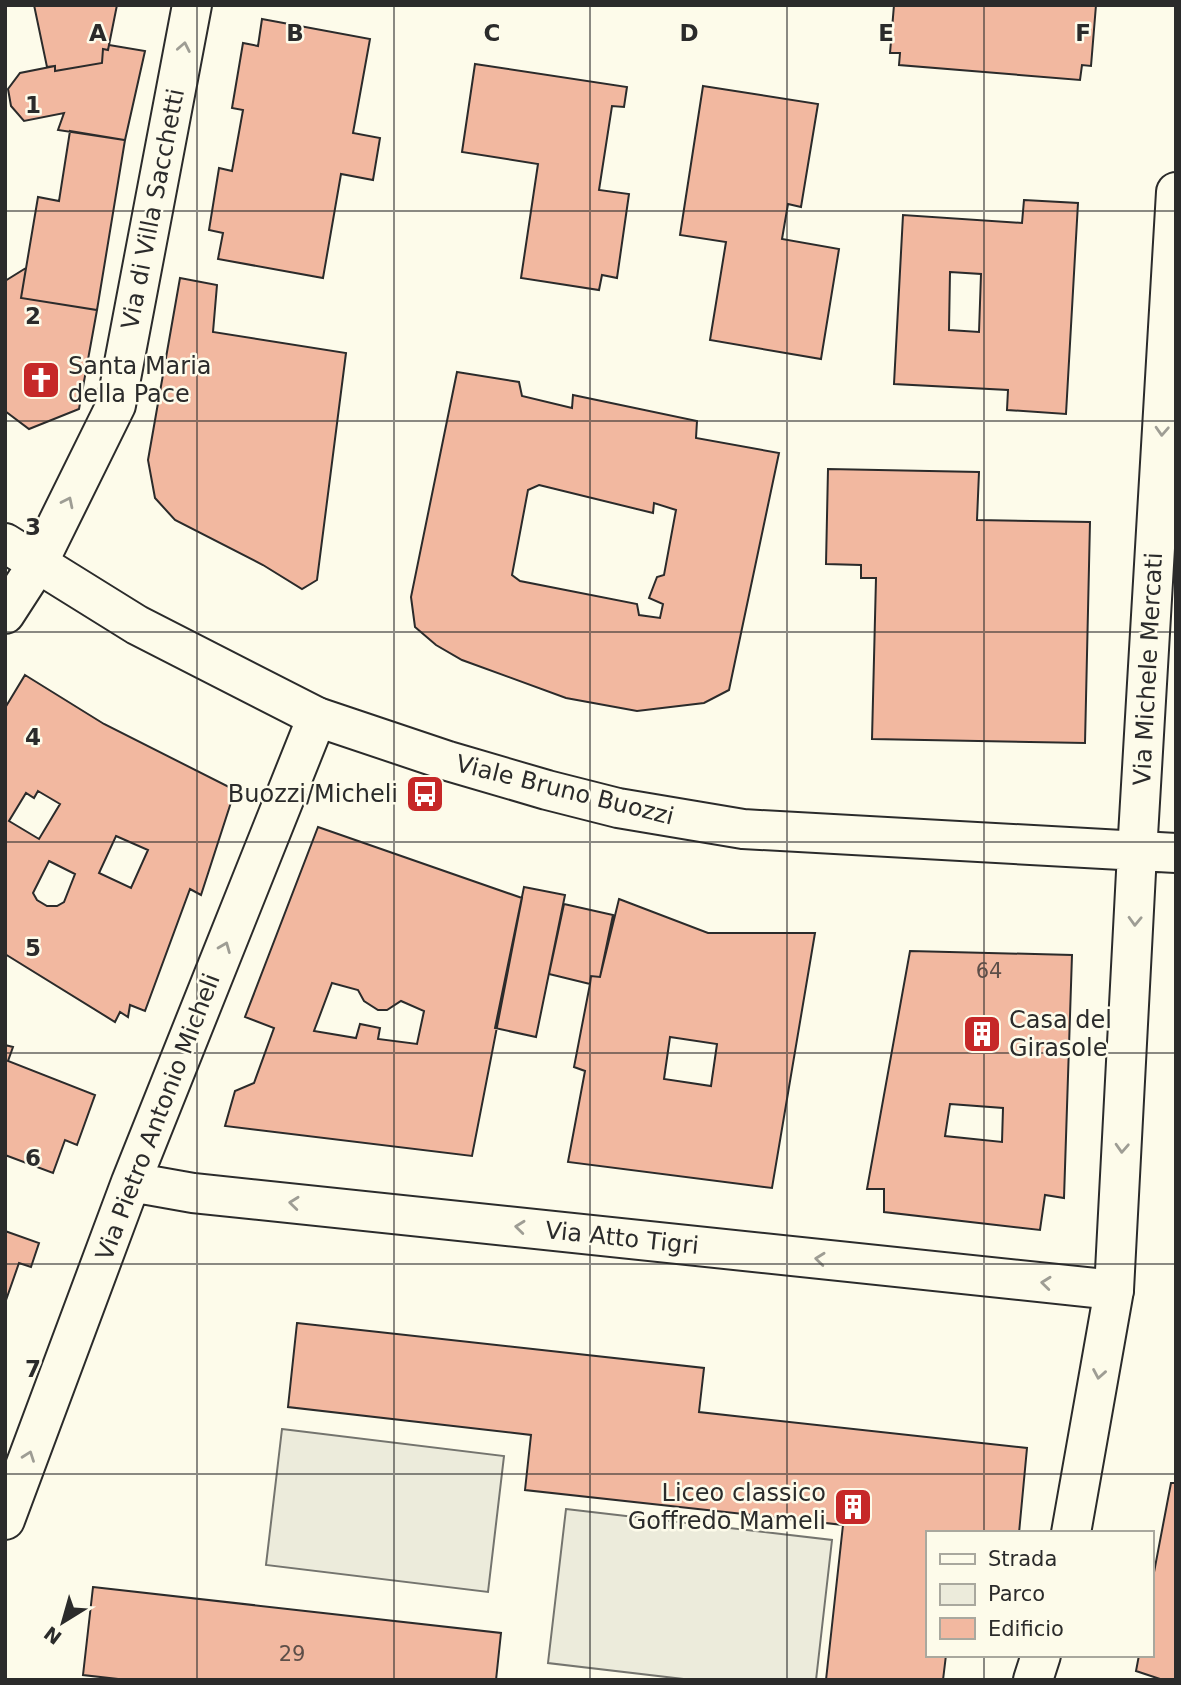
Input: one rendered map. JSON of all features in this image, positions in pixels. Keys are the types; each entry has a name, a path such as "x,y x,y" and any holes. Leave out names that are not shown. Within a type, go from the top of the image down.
{"street":[{"name":"Via di Villa Sacchetti","path":"5,614 38,563 116,405 192,5"},
{"name":"Via Michele Mercati","path":"1071,1531 1114,1290 1176,192"},
{"name":"Viale Bruno Buozzi","path":"5,543 137,625 317,717 547,790 618,808 692,822 813,835 1176,853"},
{"name":"Via Pietro Antonio Micheli","path":"5,1520 131,1182 317,717"},
{"name":"Via Atto Tigri","path":"131,1182 193,1193 1114,1290"},
{"path":"1033,1680 1040,1657"}],"green space":[{"path":"282,1429 504,1456 488,1592 266,1565"},
{"path":"566,1509 832,1540 816,1680 692,1680 548,1663"}],"building":[{"path":"34,5 117,5 108,50 103,49 102,63 55,71 55,66 47,67"},
{"path":"894,5 1096,5 1091,66 1082,65 1080,80 899,65 900,53 890,53"},
{"path":"262,19 370,39 353,133 380,138 373,180 341,174 323,278 218,259 223,233 209,230 219,168 232,171 243,110 232,108 243,43 258,46"},
{"path":"109,45 145,51 125,140 58,130 64,113 24,121 11,106 8,89 20,73 55,66 55,71 102,63 103,49 108,50"},
{"path":"475,64 627,87 624,107 612,106 599,190 629,194 617,278 602,275 599,290 521,278 538,164 462,152"},
{"path":"703,86 818,104 801,207 788,204 782,239 839,249 821,359 710,340 726,242 680,235"},
{"path":"70,131 125,140 97,310 21,298 38,197 59,201"},
{"path":"1024,200 1078,203 1066,414 1007,410 1008,390 894,384 903,215 1022,223","holes":["950,272 981,274 979,332 949,330"]},
{"path":"26,268 21,298 97,310 79,409 29,429 5,411 5,281"},
{"path":"180,278 217,285 213,332 346,353 317,580 302,589 263,565 175,520 155,498 148,460"},
{"path":"457,372 519,382 522,396 572,408 573,395 697,421 696,438 779,453 729,690 704,703 637,711 566,698 462,660 436,645 415,627 411,597","holes":["539,485 653,513 654,503 676,510 664,575 657,577 649,598 663,604 660,618 639,615 637,604 520,581 512,575 528,490"]},
{"path":"828,469 979,472 977,520 1090,522 1085,743 872,739 876,578 861,578 861,565 826,564"},
{"path":"25,675 104,724 235,790 201,895 190,889 145,1011 130,1005 128,1017 120,1012 115,1022 5,954 5,708","holes":["38,791 60,804 39,839 9,821 26,793 34,798","116,836 148,850 131,888 99,873","49,861 75,874 64,902 57,906 47,906 37,900 33,893"]},
{"path":"318,827 522,898 472,1156 225,1126 235,1091 254,1083 274,1028 245,1017","holes":["332,983 358,990 364,1001 378,1010 387,1010 401,1001 424,1011 417,1044 378,1039 380,1028 360,1024 356,1038 314,1031"]},
{"path":"524,887 565,895 536,1037 495,1028"},
{"path":"619,899 708,933 815,933 772,1188 568,1162 585,1071 574,1067 591,976 600,977","holes":["670,1037 717,1044 711,1086 664,1079"]},
{"path":"564,904 613,915 600,977 591,976 590,984 549,974"},
{"name":"Casa del Girasole","path":"910,951 1072,955 1064,1198 1045,1195 1040,1230 884,1212 884,1189 867,1189","holes":["950,1104 1003,1108 1002,1142 945,1136"]},
{"path":"5,1045 13,1047 8,1061 95,1095 77,1145 65,1140 53,1173 5,1155"},
{"path":"5,1231 39,1243 31,1267 19,1263 5,1303"},
{"name":"Liceo classico Goffredo Mameli","path":"297,1323 704,1368 699,1412 1027,1448 1019,1531 926,1531 926,1657 946,1657 943,1680 826,1680 843,1525 525,1490 531,1435 288,1407"},
{"path":"1171,1483 1176,1483 1176,1680 1163,1680 1136,1671 1139,1657 1153,1657 1153,1578"},
{"path":"93,1587 501,1633 496,1680 127,1680 83,1675"}],"place":[{"name":"Santa Maria della Pace","path":"41,380"},
{"name":"Buozzi/Micheli","path":"425,794"},
{"name":"Casa del Girasole","path":"982,1034"},
{"name":"Liceo classico Goffredo Mameli","path":"853,1507"}]}
